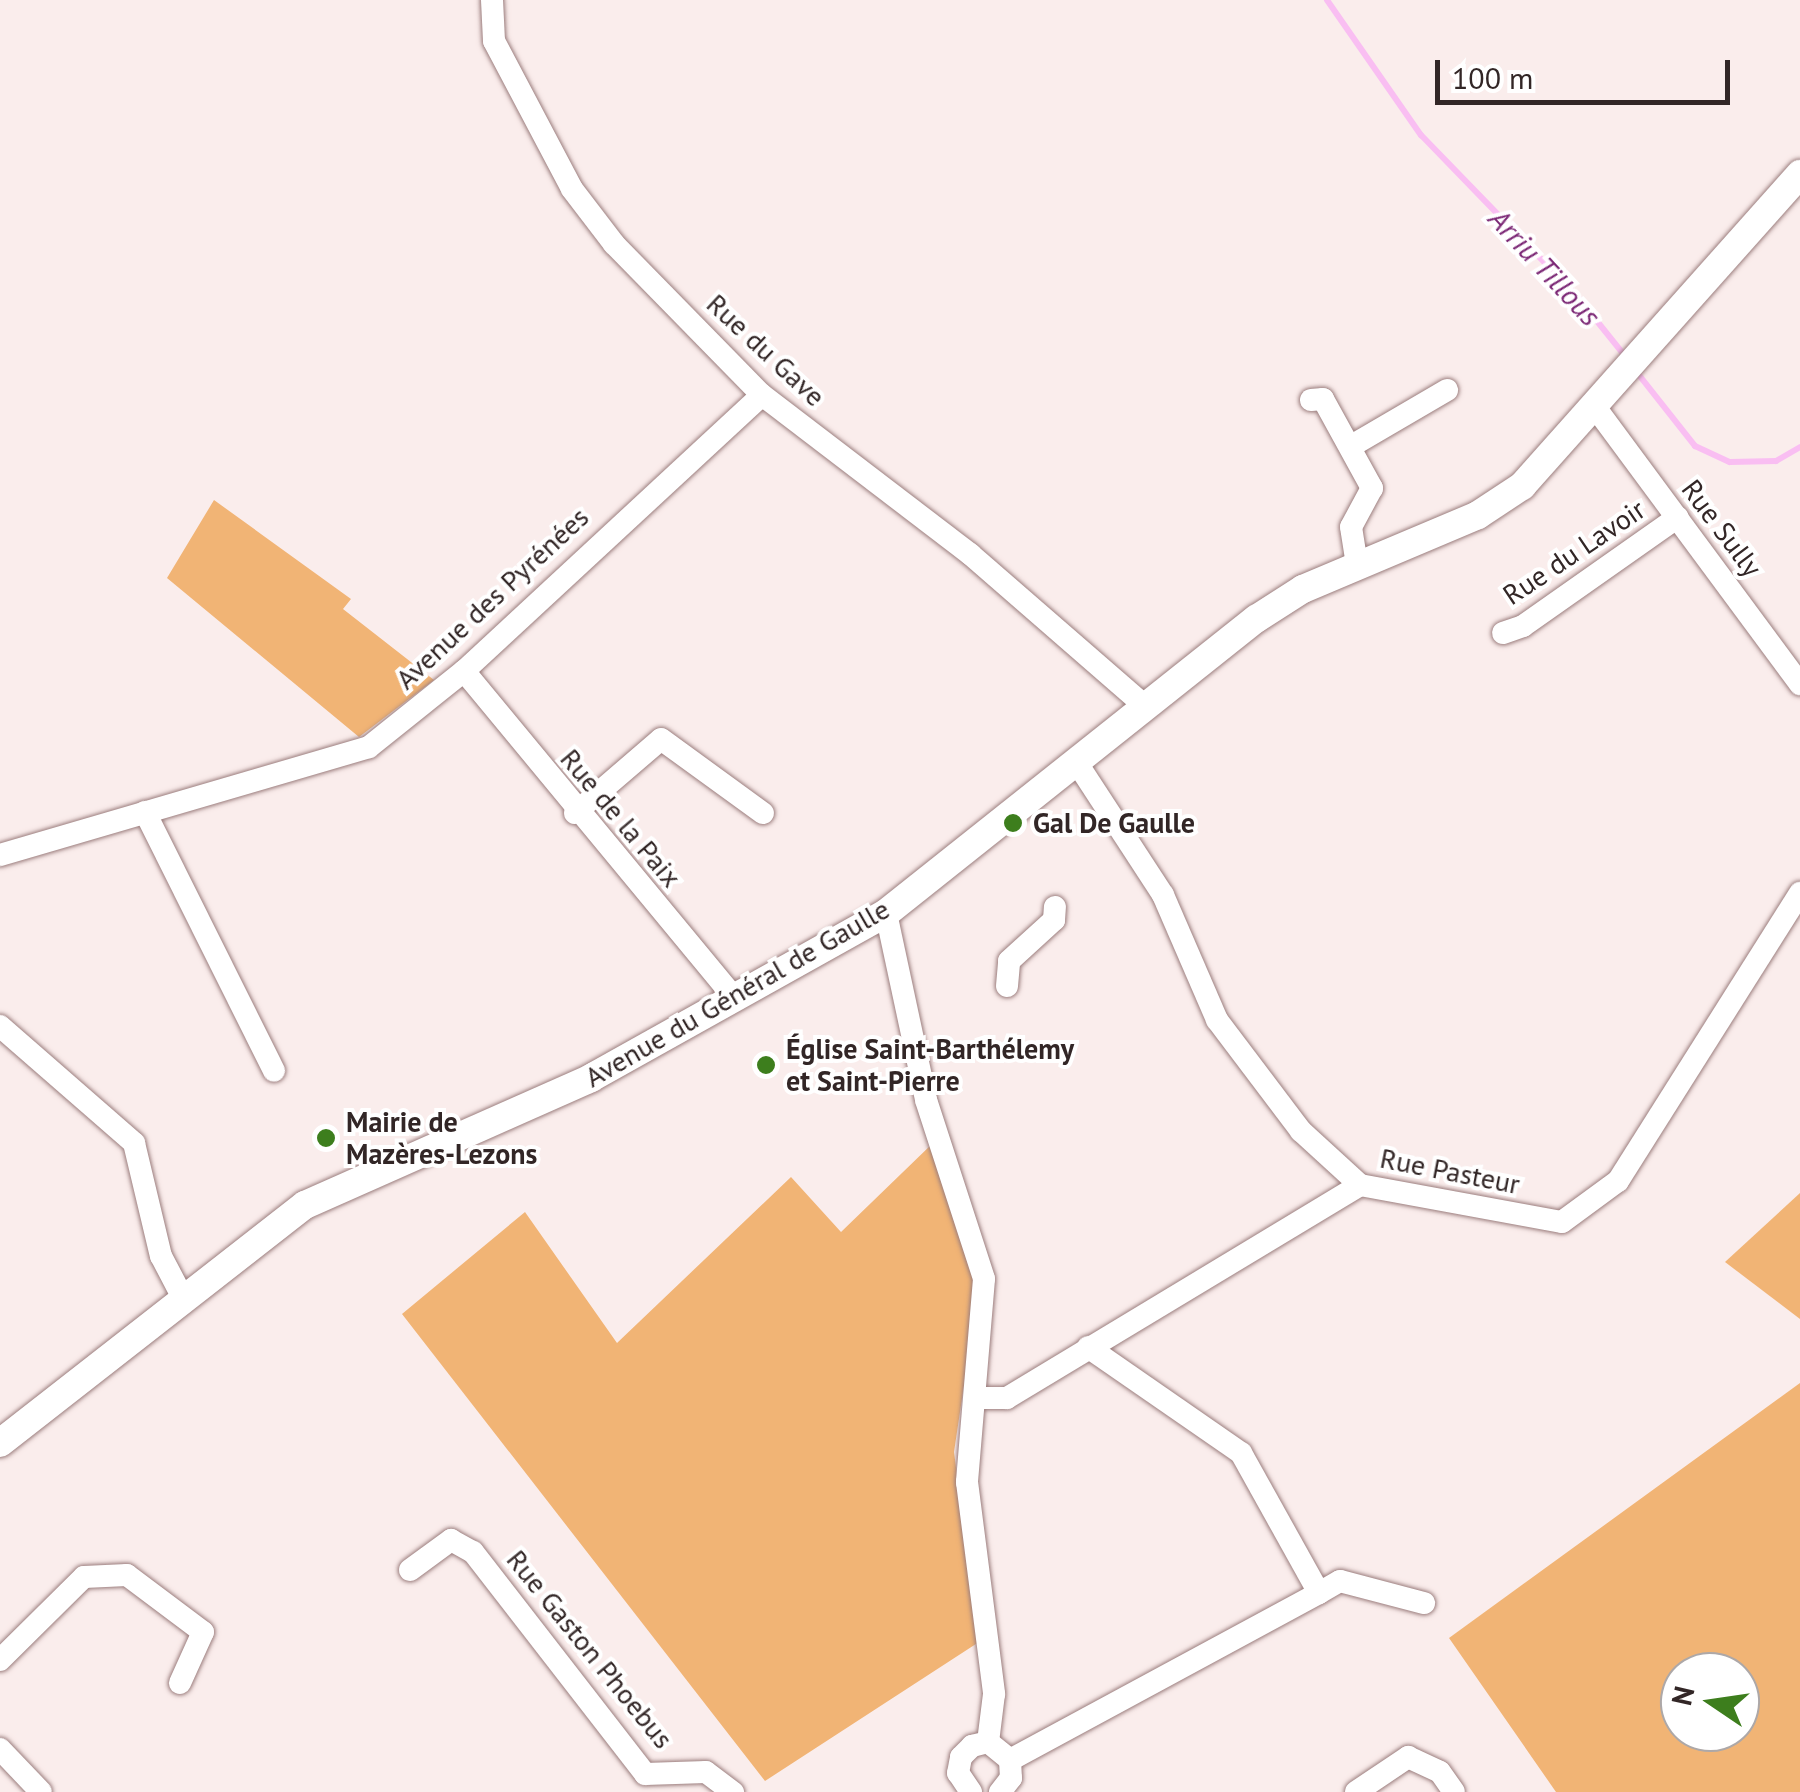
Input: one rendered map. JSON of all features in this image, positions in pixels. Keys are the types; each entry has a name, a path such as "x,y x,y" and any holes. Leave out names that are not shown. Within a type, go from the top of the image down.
{"main road":[{"name":"Avenue du Général de Gaulle","path":"0,1443 306,1205 591,1078 886,913 1256,619 1357,564 1478,515 1522,486 1617,385 1800,174"}],"street":[{"name":"Rue du Gave","path":"492,0 494,42 572,189 614,244 762,395 970,554 1146,706"},
{"path":"1353,444 1447,390"},
{"name":"Avenue des Pyrénées","path":"0,855 370,747 464,671 762,395"},
{"path":"1311,400 1323,399 1353,444 1372,488 1351,527 1357,564"},
{"name":"Rue Sully","path":"1596,407 1800,684"},
{"name":"Rue du Lavoir","path":"1503,633 1523,626 1678,517"},
{"name":"Rue de la Paix","path":"464,671 575,813 735,1000"},
{"path":"575,813 661,739 763,813"},
{"path":"1075,760 1163,895 1217,1020 1300,1131 1360,1185"},
{"path":"146,812 274,1070"},
{"name":"Rue Pasteur","path":"975,1398 1007,1398 1360,1185 1562,1222 1618,1181 1800,892"},
{"path":"1007,986 1008,961 1054,920 1055,907"},
{"path":"886,913 926,1100 984,1279 967,1482 994,1694 988,1742"},
{"path":"0,1026 134,1143 161,1256 183,1298"},
{"path":"1088,1348 1241,1453 1318,1594"},
{"name":"Rue Gaston Phoebus","path":"410,1570 452,1540 473,1552 647,1783 706,1772 733,1792"},
{"path":"0,1660 84,1577 127,1575 203,1632 180,1683"},
{"path":"1010,1760 1340,1580 1424,1603"},
{"path":"988,1742 1010,1760"},
{"path":"966,1791 958,1774 961,1758 972,1746 988,1742"},
{"path":"0,1748 42,1792"},
{"path":"1356,1792 1408,1758 1440,1772 1454,1792"},
{"path":"1000,1792 1010,1778 1010,1760"}],"shaded area":[{"path":"214,500 351,599 343,609 434,680 359,737 167,578"},
{"path":"933,1143 980,1278 954,1452 979,1642 765,1781 402,1314 525,1212 617,1343 791,1177 841,1232"},
{"path":"1800,1193 1800,1319 1725,1262"},
{"path":"1800,1383 1800,1792 1556,1792 1449,1638"}],"waterway":[{"name":"Arriu Tillous","path":"1327,0 1421,135 1576,295 1625,356"},
{"name":"Arriu Tillous","path":"1635,370 1695,446 1730,462 1776,461 1800,447"}],"place":[{"name":"Gal De Gaulle","path":"1013,823"},
{"name":"Église Saint-Barthélemy et Saint-Pierre","path":"766,1065"},
{"name":"Mairie de Mazères-Lezons","path":"326,1138"}]}
